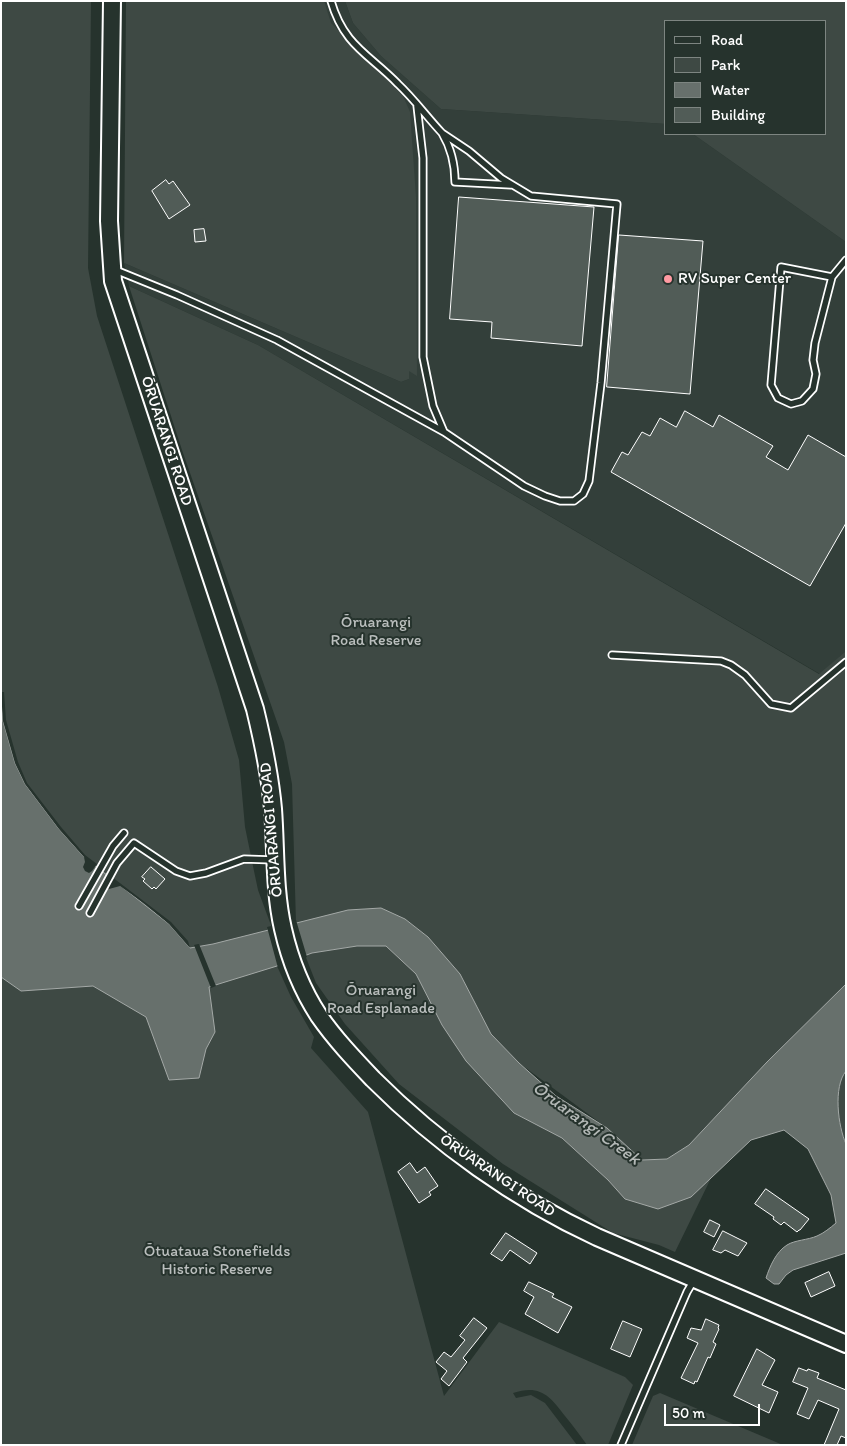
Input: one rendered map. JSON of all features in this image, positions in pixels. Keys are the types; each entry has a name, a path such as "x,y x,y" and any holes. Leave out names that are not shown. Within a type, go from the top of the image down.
{"street":[{"name":"ŌRUARANGI ROAD","path":"112,1 109,221 111,268 117,296 255,709 270,775 280,913 288,948 297,973 318,1015 342,1046 392,1097 461,1154 520,1196 572,1225 846,1344"}],"lane":[{"path":"111,268 177,295 276,340 444,432 524,486 560,501 574,501 583,494 589,481 601,383 617,204 531,196 501,178 442,133 399,84 351,42 341,27 331,1"},
{"path":"417,106 424,158 423,356 433,406 444,432"},
{"path":"442,133 454,165 455,182 513,186"},
{"path":"832,277 781,267 771,385 778,398 791,404 802,401 812,388 816,374 813,360 815,343 832,277 846,260"},
{"path":"612,655 721,661 732,665 745,676 771,704 791,708 846,662"},
{"path":"79,906 113,846 124,834"},
{"path":"90,913 117,863 134,843 176,871 195,876 244,859 275,860"},
{"path":"621,1445 694,1279"}],"shaded area":[{"path":"317,1 345,1 353,23 381,56 441,109 664,124 664,135 694,135 846,242 846,651 820,674 258,345 129,286 124,263 401,382 409,379 319,19"}],"green space":[{"path":"1,1 91,1 88,268 97,316 218,687 239,760 245,827 258,890 272,928 296,923 292,784 284,742 182,450 129,286 258,345 819,674 846,651 846,984 767,1062 689,1145 667,1159 642,1160 607,1128 519,1063 491,1034 459,974 428,937 405,919 380,908 348,910 312,953 357,946 386,946 416,974 442,1025 514,1113 562,1138 608,1180 625,1199 691,1197 712,1176 675,1252 659,1245 613,1233 503,1164 399,1084 345,1024 316,983 305,955 277,966 291,997 314,1037 311,1048 368,1112 444,1396 499,1322 625,1377 633,1385 608,1445 587,1445 560,1409 549,1398 537,1391 530,1390 513,1393 516,1398 531,1395 545,1403 577,1445 1,1445"},
{"path":"126,1 324,1 331,23 403,96 410,112 416,197 417,376 409,371 409,379 401,382 124,263"},
{"path":"345,1 846,1 846,242 694,135 827,135 827,20 664,20 664,124 441,109 381,56 353,23"},
{"path":"846,1071 846,1144 839,1117 838,1096 839,1086"},
{"path":"660,1393 783,1445 632,1445 653,1396"}],"water":[{"name":"Ōruarangi Creek","path":"1,690 3,721 15,763 25,784 59,829 84,857 169,924 190,948 348,910 381,908 405,919 428,937 460,974 491,1034 519,1063 556,1096 607,1128 642,1160 667,1159 689,1145 767,1062 846,984 846,1071 839,1087 838,1107 846,1144 846,1253 793,1270 779,1284 774,1284 766,1278 774,1260 783,1248 794,1242 820,1235 836,1223 831,1195 808,1149 784,1130 751,1140 691,1197 658,1209 625,1199 608,1180 562,1138 514,1113 466,1061 442,1025 416,974 386,946 357,946 312,953 209,987 215,1032 206,1049 199,1078 169,1080 146,1017 93,986 21,991 1,977"}],"pier":[{"path":"1,692 4,692 6,720 18,762 27,783 85,855 97,864 89,873 83,867 84,857 59,829 25,784 15,763 3,721"},
{"path":"112,877 171,922 188,941 190,948 169,924 145,904 120,886 109,889 107,887"},
{"path":"296,920 307,957 278,968 267,927"},
{"path":"199,944 216,986 211,988 194,945"}],"building":[{"path":"166,180 169,184 173,181 190,205 169,219 152,191"},
{"path":"459,197 594,207 582,346 491,338 492,322 450,319"},
{"path":"204,229 206,241 195,242 194,230"},
{"path":"619,235 703,241 690,394 607,387"},
{"path":"685,411 713,427 719,415 773,446 766,457 788,470 808,435 846,457 846,523 810,586 611,472 622,452 628,455 642,432 650,436 660,418 676,427"},
{"path":"151,867 165,879 156,889 154,887 152,889 143,881 145,879 142,877"},
{"path":"410,1163 417,1173 425,1167 438,1186 429,1192 431,1195 419,1203 398,1172"},
{"path":"766,1189 809,1219 800,1230 797,1232 784,1222 781,1225 773,1219 774,1217 755,1204"},
{"path":"710,1220 720,1225 714,1237 704,1232"},
{"path":"723,1231 747,1243 738,1256 725,1250 721,1253 713,1250"},
{"path":"506,1233 537,1253 530,1264 510,1250 502,1261 491,1254"},
{"path":"829,1272 835,1286 811,1297 805,1283"},
{"path":"529,1282 554,1294 552,1297 572,1307 558,1333 525,1314 534,1297 524,1291"},
{"path":"474,1318 487,1328 463,1358 467,1362 449,1386 441,1379 447,1371 436,1362 444,1352 451,1357 465,1340 460,1336"},
{"path":"706,1319 719,1325 719,1329 713,1342 716,1344 710,1358 708,1357 697,1382 695,1381 694,1384 681,1378 698,1343 687,1338 691,1328 701,1330"},
{"path":"623,1321 642,1329 630,1357 611,1349"},
{"path":"757,1349 775,1360 762,1385 778,1392 769,1413 734,1396"},
{"path":"799,1368 819,1373 817,1378 846,1390 846,1438 841,1436 837,1445 824,1445 839,1409 818,1400 809,1419 797,1414 808,1388 793,1382"}],"place":[{"name":"RV Super Center","path":"668,279"}],"park label":[{"name":"Ōruarangi Road Reserve","path":"376,632"},
{"name":"Ōruarangi Road Esplanade","path":"381,1000"},
{"name":"Ōtuataua Stonefields Historic Reserve","path":"217,1261"}]}
